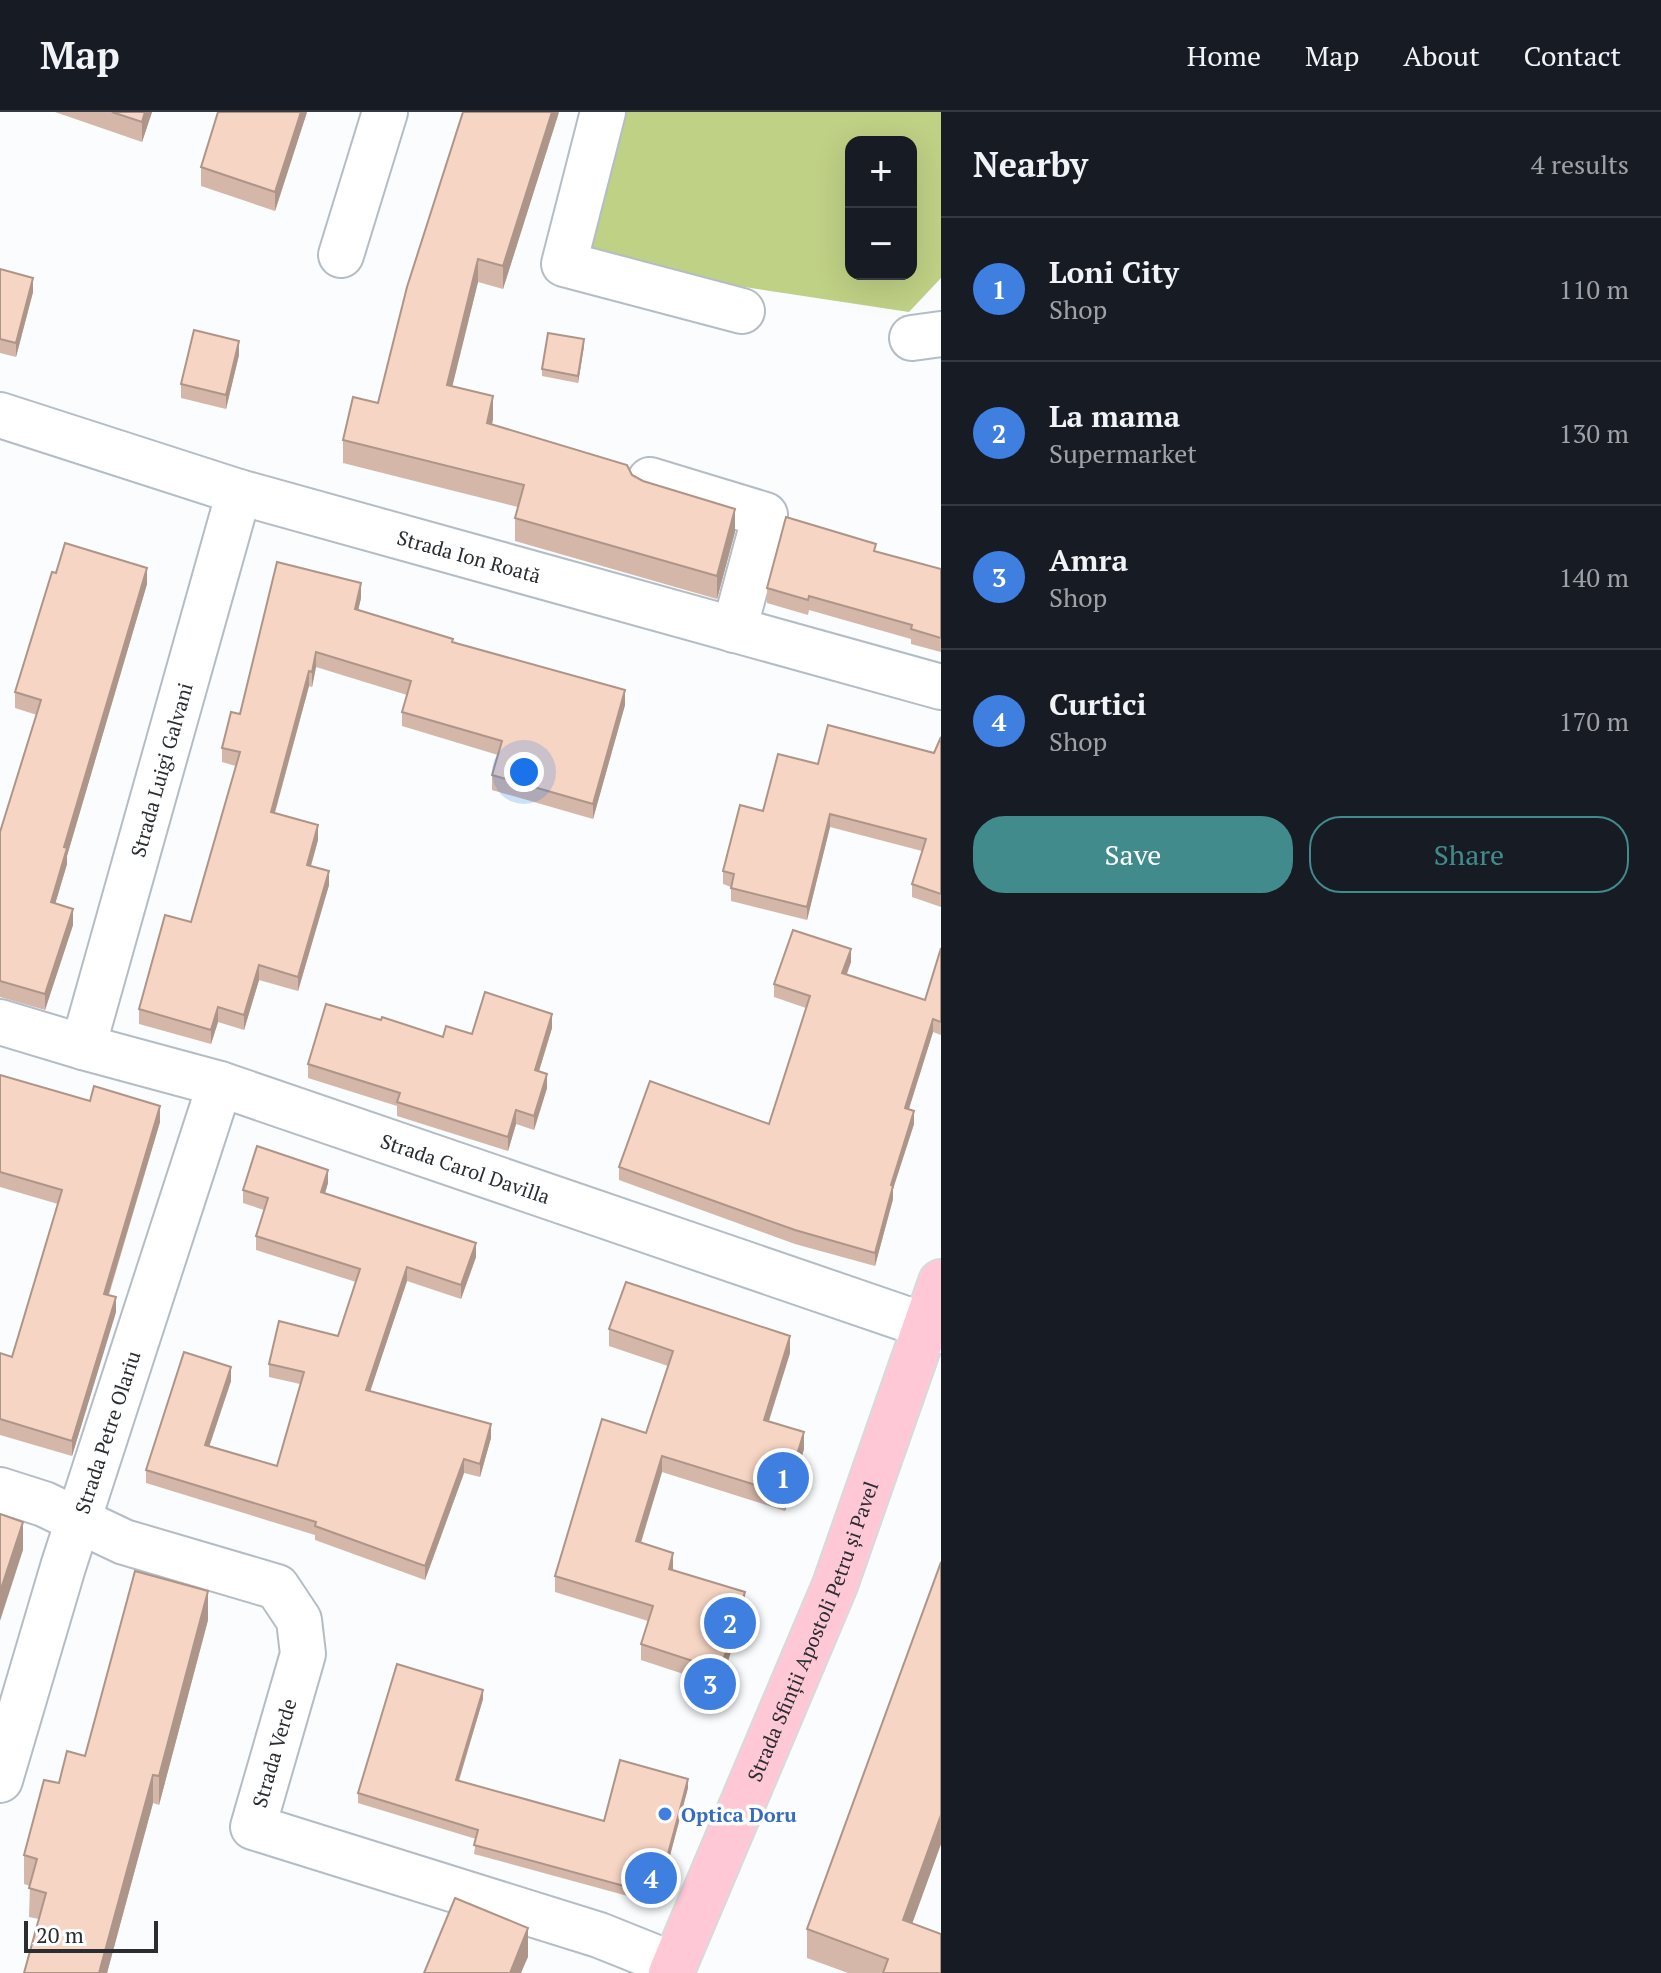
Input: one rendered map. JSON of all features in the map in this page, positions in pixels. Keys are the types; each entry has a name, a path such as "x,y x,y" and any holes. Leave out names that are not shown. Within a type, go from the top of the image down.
{"main road":[{"name":"Strada Sfinții Apostoli Petru și Pavel","path":"673,1969 835,1585 934,1328 941,1282"}],"street":[{"path":"341,255 385,112"},
{"path":"603,112 564,264 742,311"},
{"name":"Strada Ion Roată","path":"0,415 239,492 941,687"},
{"path":"650,480 765,515 734,630"},
{"name":"Strada Luigi Galvani","path":"83,1047 239,492"},
{"name":"Strada Carol Davilla","path":"0,1022 220,1084 934,1328"},
{"name":"Strada Petre Olariu","path":"0,1780 78,1520 220,1084"},
{"name":"Strada Verde","path":"0,1490 44,1504 124,1542 277,1587 299,1620 303,1654 253,1827 599,1935 673,1969"}],"green space":[{"path":"627,112 941,112 941,278 909,312 679,277 590,250"}],"building":[{"path":"112,112 145,112 142,122"},
{"path":"218,112 301,112 275,192 201,167"},
{"path":"463,112 552,112 503,266 478,259 447,385 493,396 487,423 627,465 632,475 643,481 735,509 717,576 515,518 524,485 343,440 353,397 378,403 407,287"},
{"path":"0,269 33,278 16,343 0,339"},
{"path":"194,330 239,341 226,395 181,384"},
{"path":"548,333 584,339 578,376 542,369"},
{"path":"786,517 876,544 874,551 941,569 941,638 911,629 912,625 809,596 808,600 767,588"},
{"path":"65,543 147,568 64,847 67,848 51,902 73,909 45,994 0,981 0,832 41,700 15,692 52,572 56,573"},
{"path":"277,562 361,583 355,609 453,639 452,642 625,690 593,804 492,775 502,741 402,712 411,681 316,652 271,812 318,825 307,865 329,871 298,977 259,965 244,1015 218,1007 211,1030 139,1009 165,915 191,922 240,752 222,748 231,712 240,714"},
{"path":"828,725 934,753 941,737 941,894 912,884 926,839 830,814 807,907 731,888 734,874 723,871 740,805 763,811 778,754 818,764"},
{"path":"793,930 851,949 842,973 925,1000 941,948 941,1022 933,1019 905,1108 914,1111 891,1185 875,1253 795,1230 619,1167 650,1081 769,1124 810,996 774,984"},
{"path":"485,992 552,1014 535,1070 547,1074 534,1116 516,1110 508,1137 397,1102 400,1093 308,1064 326,1004 381,1020 382,1017 443,1037 446,1026 472,1034"},
{"path":"0,1075 90,1101 94,1086 160,1106 104,1294 116,1297 72,1441 0,1419 0,1353 12,1357 62,1190 0,1172"},
{"path":"257,1146 328,1170 321,1192 476,1243 461,1285 407,1267 366,1390 491,1424 480,1464 464,1459 425,1566 315,1526 316,1522 146,1470 184,1352 231,1367 205,1445 277,1466 304,1372 269,1364 279,1321 338,1336 360,1269 256,1236 268,1198 243,1190"},
{"path":"626,1282 790,1336 764,1420 804,1432 785,1494 662,1456 636,1541 673,1553 669,1569 745,1592 720,1670 641,1644 653,1606 555,1576 602,1419 646,1433 673,1351 609,1329"},
{"path":"0,1514 23,1522 0,1592"},
{"path":"941,1562 941,1815 903,1920 941,1934 941,1973 883,1973 888,1959 807,1929"},
{"path":"135,1571 208,1591 159,1776 153,1775 99,1973 24,1973 46,1893 29,1888 37,1859 24,1855 44,1780 59,1783 67,1751 85,1756"},
{"path":"397,1664 483,1690 456,1780 604,1821 620,1760 688,1779 657,1895 474,1845 478,1830 358,1793"},
{"path":"455,1898 528,1928 510,1973 424,1973"}],"place":[{"name":"Loni City","path":"783,1478"},
{"name":"La mama","path":"730,1623"},
{"name":"Amra","path":"710,1684"},
{"name":"Optica Doru","path":"665,1814"},
{"name":"Curtici","path":"651,1878"}]}
